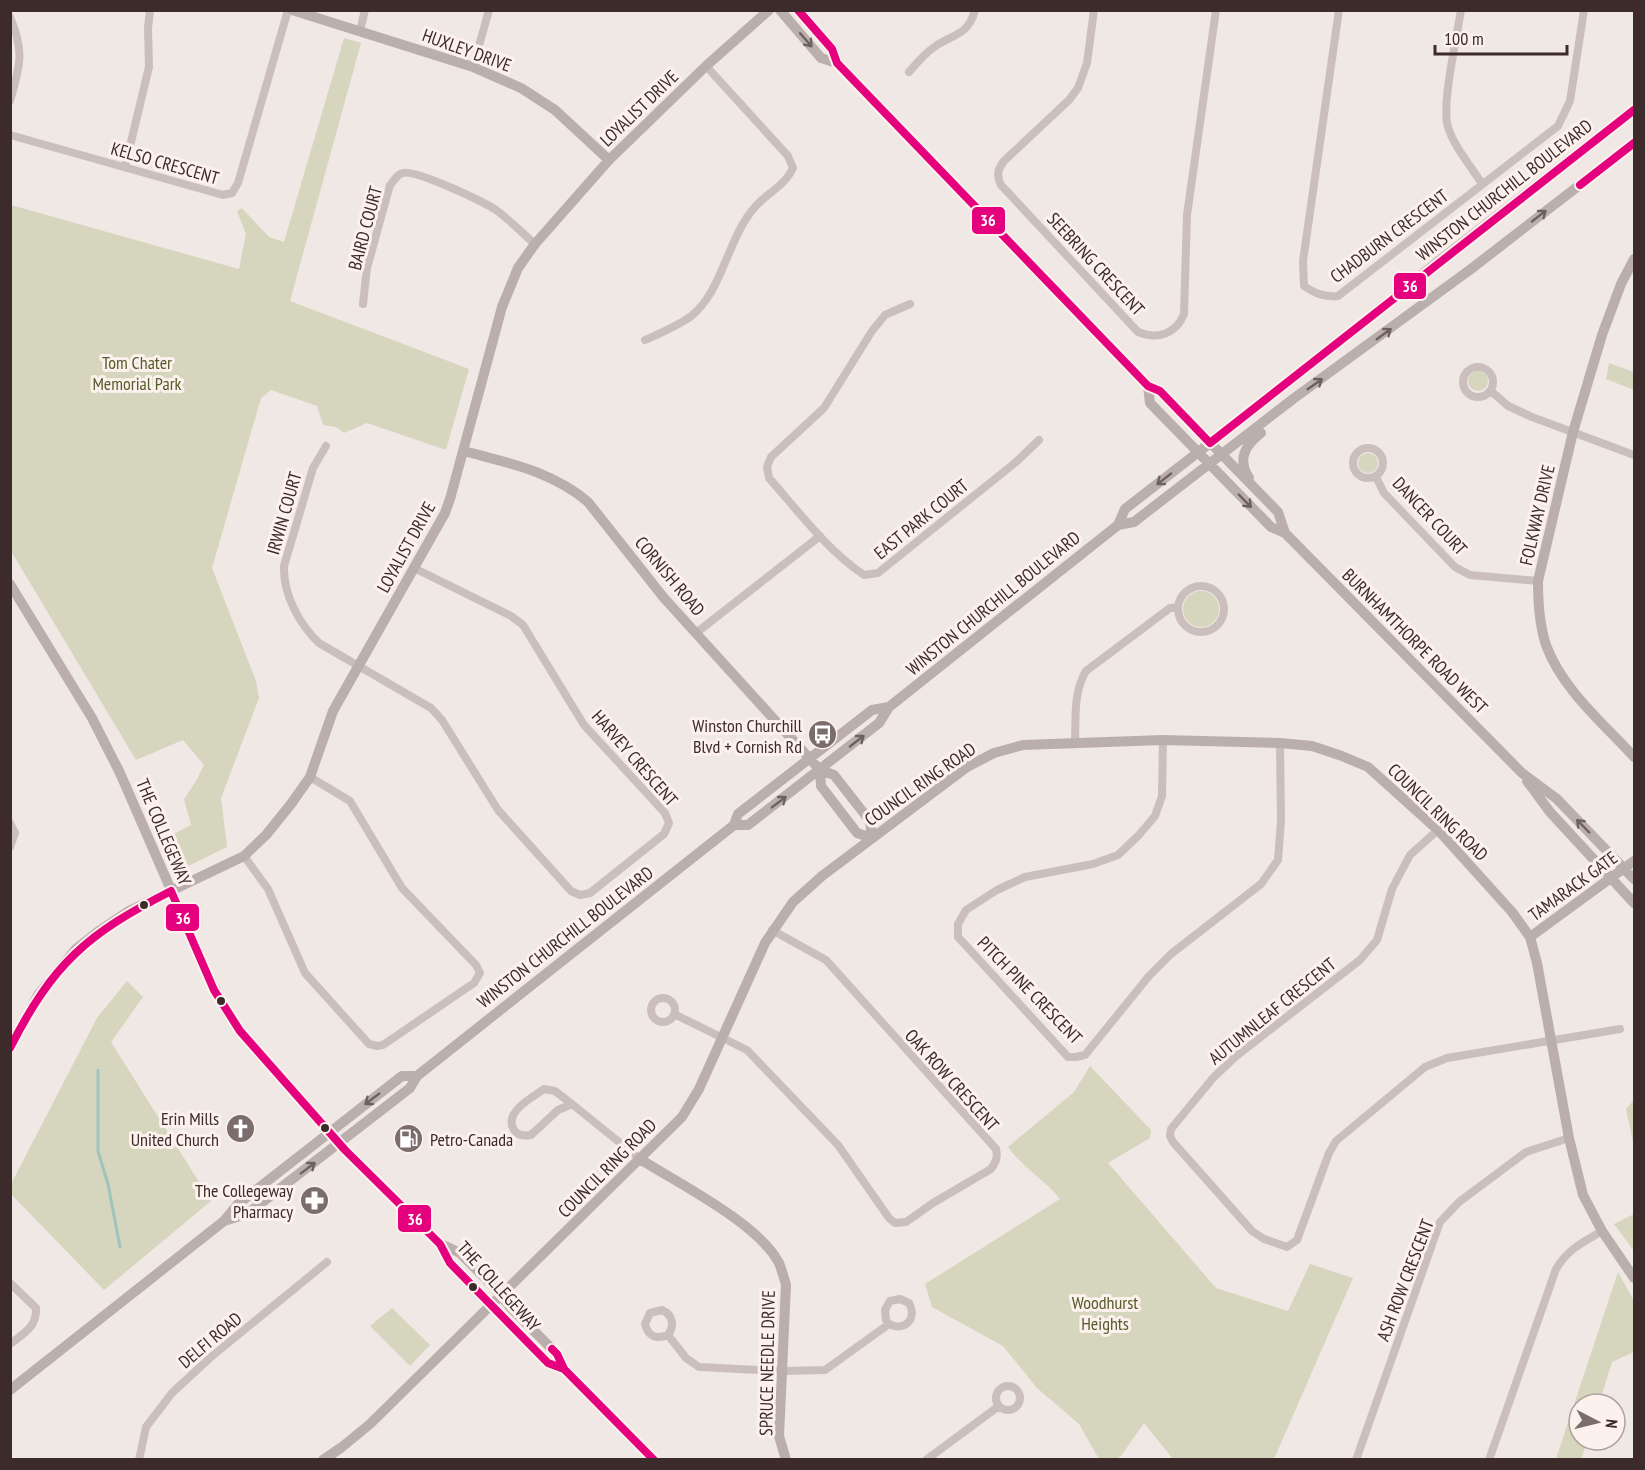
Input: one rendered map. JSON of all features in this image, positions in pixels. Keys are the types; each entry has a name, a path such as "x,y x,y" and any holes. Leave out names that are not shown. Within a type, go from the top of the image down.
{"street":[{"path":"125,167 149,67 150,10"},
{"name":"KELSO CRESCENT","path":"10,135 223,195 232,193 238,183 290,10"},
{"name":"HUXLEY DRIVE","path":"290,10 473,67 521,88 555,110 609,160"},
{"path":"360,31 365,10"},
{"path":"473,67 489,10"},
{"name":"LOYALIST DRIVE","path":"10,1049 38,996 76,949 129,911 244,856 266,835 291,804 310,777 333,711 448,506 502,307 518,268 535,244 609,160 706,66 769,10"},
{"name":"BURNHAMTHORPE ROAD WEST","path":"780,10 821,58 837,63"},
{"name":"BURNHAMTHORPE ROAD WEST","path":"798,10 831,50 837,63 1148,386 1160,391 1278,512 1285,533"},
{"path":"909,72 933,47 963,32 971,23 975,10"},
{"name":"SEEBRING CRESCENT","path":"1094,10 1087,63 1078,88 1069,100 1004,161 999,168 998,178 1001,185 1138,332 1158,336 1171,332 1180,324 1184,314 1187,215 1216,10"},
{"name":"CHADBURN CRESCENT","path":"1339,10 1303,261 1304,286 1325,297 1338,296 1558,126 1570,101 1584,10"},
{"path":"1461,10 1446,107 1448,126 1455,142 1482,184"},
{"path":"10,17 18,36 21,52 10,102"},
{"path":"645,340 672,328 691,316 703,303 741,227 755,207 788,178 792,168 788,156 706,66"},
{"name":"WINSTON CHURCHILL BOULEVARD","path":"1118,525 1125,509 1322,356 1440,260 1635,110"},
{"name":"WINSTON CHURCHILL BOULEVARD","path":"734,825 748,825 879,723 889,707 1118,525 1134,522 1293,399 1395,326 1635,143"},
{"name":"BAIRD COURT","path":"363,304 367,268 390,185 399,175 406,172 420,175 484,202 535,244"},
{"name":"FOLKWAY DRIVE","path":"1632,750 1579,698 1552,657 1546,643 1538,604 1538,581 1573,432 1602,335 1621,284 1635,260"},
{"name":"EAST PARK COURT","path":"910,304 885,315 872,331 824,408 771,457 767,467 769,478 820,536 851,567 864,575 878,573 1016,462 1039,440"},
{"path":"1481,366 1490,372 1494,381 1491,391 1482,397 1468,394 1463,385 1467,371 1481,366"},
{"name":"BURNHAMTHORPE ROAD WEST","path":"1148,386 1150,403 1271,527 1285,533 1522,773 1557,799 1635,879"},
{"path":"1491,391 1508,406 1635,455"},
{"path":"1278,512 1249,479 1244,471 1243,460 1248,444 1294,408 1293,399"},
{"name":"IRWIN COURT","path":"326,446 313,468 284,566 284,581 290,600 307,632 319,643 358,666"},
{"name":"CORNISH ROAD","path":"464,451 533,469 557,479 588,502 664,598 820,770"},
{"name":"DANCER COURT","path":"1376,477 1384,493 1455,567 1470,576 1538,581"},
{"path":"696,633 820,536"},
{"name":"HARVEY CRESCENT","path":"358,666 431,708 442,720 498,810 571,891 580,895 590,893 664,834 669,823 665,813 584,725 523,625 511,616 414,568"},
{"name":"THE COLLEGEWAY","path":"10,584 92,718 120,773 226,1011 248,1041 340,1143 440,1244 450,1263 548,1363 564,1369"},
{"path":"1195,586 1202,586 1215,591 1220,596 1224,610 1222,617 1213,628 1200,632 1186,626 1178,607 1183,594 1195,586"},
{"path":"1075,742 1077,692 1086,671 1170,608 1178,607"},
{"name":"WINSTON CHURCHILL BOULEVARD","path":"224,1221 247,1214 340,1143 410,1088 417,1076 734,825 738,814 872,710 889,707"},
{"name":"COUNCIL RING ROAD","path":"326,1459 370,1424 671,1129 691,1103 765,943 793,902 822,876 967,767 994,753 1023,744 1163,740 1280,743 1312,746 1368,767 1438,830 1512,912 1530,937 1537,963 1569,1138 1583,1195 1602,1231 1635,1278"},
{"name":"PITCH PINE CRESCENT","path":"1163,740 1162,796 1155,816 1118,855 1093,864 1025,878 996,890 966,910 958,924 958,937 1068,1057 1084,1055 1149,976 1171,954 1261,884 1271,873 1278,860 1281,820 1280,743"},
{"path":"820,770 834,775 870,821 872,838 857,832 821,786 820,770"},
{"name":"BURNHAMTHORPE ROAD WEST","path":"1522,773 1550,813 1635,903"},
{"path":"244,856 268,889 305,973 369,1044 383,1045 474,983 480,973 476,965 402,888 350,801 310,777"},
{"path":"10,823 15,833 10,847"},
{"name":"AUTUMNLEAF CRESCENT","path":"1438,830 1410,855 1392,889 1377,940 1360,960 1235,1057 1213,1078 1171,1129 1170,1136 1173,1142 1252,1231 1264,1239 1287,1247 1297,1240 1329,1153 1336,1141 1425,1067 1447,1058 1620,1029"},
{"name":"TAMARACK GATE","path":"1530,937 1635,861"},
{"name":"OAK ROW CRESCENT","path":"674,1014 747,1050 838,1145 889,1218 895,1223 906,1222 933,1203 991,1169 997,1154 996,1149 826,960 772,930"},
{"name":"WINSTON CHURCHILL BOULEVARD","path":"10,1390 224,1221 238,1204 329,1131 402,1076 417,1076"},
{"path":"572,1104 558,1110 531,1136 522,1136 515,1132 511,1121 513,1113 544,1089 555,1091 572,1104 640,1159"},
{"name":"ASH ROW CRESCENT","path":"1356,1460 1440,1222 1459,1202 1526,1152 1569,1138"},
{"name":"SPRUCE NEEDLE DRIVE","path":"640,1159 743,1224 760,1238 779,1263 786,1285 779,1436 786,1460"},
{"path":"1489,1460 1556,1269 1564,1255 1572,1248 1602,1231"},
{"name":"THE COLLEGEWAY","path":"440,1244 460,1253 557,1354 564,1369 654,1460"},
{"name":"DELFI ROAD","path":"139,1460 147,1427 172,1392 327,1262"},
{"path":"10,1283 36,1308 36,1317 33,1326 10,1344"},
{"path":"668,1335 686,1358 699,1367 782,1371 825,1370 889,1324"},
{"path":"926,1460 999,1406"}],"green space":[{"name":"Tom Chater Memorial Park","path":"344,38 361,43 290,301 469,369 446,450 367,423 344,433 336,427 323,425 317,406 271,390 261,398 212,568 256,681 259,698 221,798 227,847 186,867 179,867 166,838 191,825 184,799 204,765 183,740 136,760 11,551 11,205 239,269 246,234 237,211 242,208 269,237 284,242"},
{"path":"1609,363 1634,372 1634,390 1606,379"},
{"path":"1478,371 1485,374 1488,381 1485,388 1478,391 1471,388 1468,381 1471,374"},
{"path":"1368,453 1375,456 1378,463 1375,470 1368,473 1361,470 1358,463 1361,456"},
{"path":"1201,591 1214,596 1219,609 1214,622 1201,627 1188,622 1183,609 1188,596"},
{"path":"127,981 143,997 111,1042 211,1201 104,1290 11,1194 11,1184 97,1018"},
{"name":"Woodhurst Heights","path":"1090,1066 1151,1130 1150,1138 1108,1163 1216,1288 1288,1311 1310,1264 1353,1278 1274,1459 1173,1459 1144,1423 1121,1456 1116,1459 1099,1459 1079,1424 1037,1388 1003,1346 932,1307 925,1284 1060,1199 1008,1147 1074,1092"},
{"path":"1634,1100 1634,1146 1626,1109"},
{"path":"1634,1214 1634,1251 1614,1224"},
{"path":"1618,1272 1634,1301 1634,1352 1612,1362 1603,1392 1578,1392"},
{"path":"392,1308 430,1345 410,1366 370,1326"},
{"path":"1567,1426 1567,1452 1584,1452 1581,1459 1556,1459"}],"waterway":[{"path":"98,1070 98,1151 108,1184 120,1247"}],"transit line":[{"name":"36","path":"798,10 832,49 837,63 1148,386 1160,391 1210,443 1634,110"},
{"name":"36","path":"1580,185 1634,143"},
{"name":"36","path":"10,1048 41,994 75,954 116,922 171,891 214,990 240,1031 345,1150 440,1244 450,1263 548,1363 564,1369"},
{"name":"36","path":"552,1349 564,1369 654,1460"}],"place":[{"name":"Winston Churchill Blvd + Cornish Rd","path":"823,735"},
{"name":"Erin Mills United Church","path":"240,1128"},
{"name":"Petro-Canada","path":"409,1139"},
{"name":"The Collegeway Pharmacy","path":"314,1200"}]}
